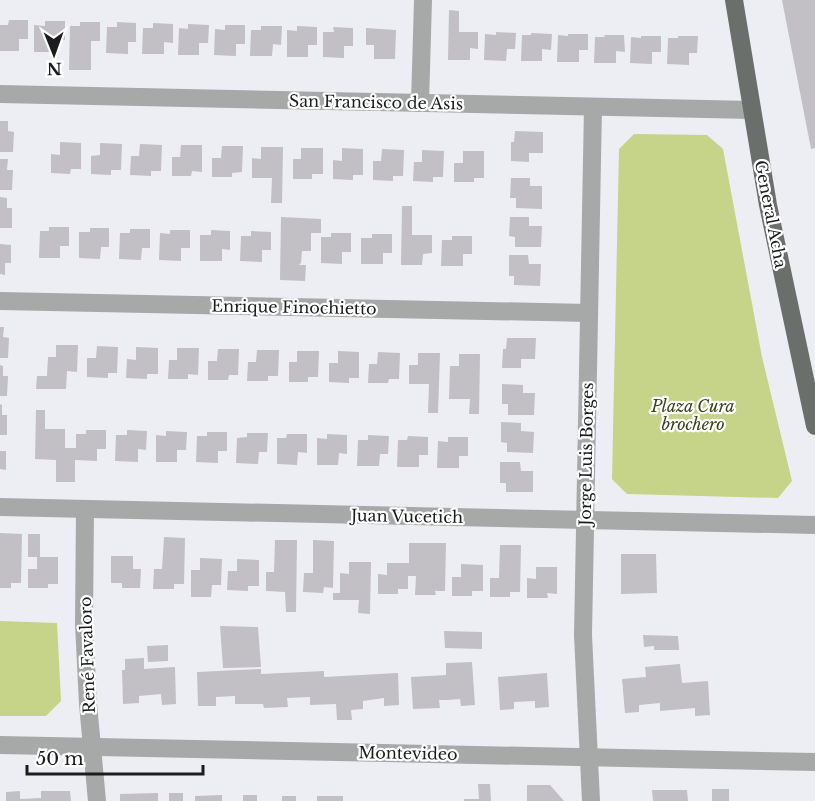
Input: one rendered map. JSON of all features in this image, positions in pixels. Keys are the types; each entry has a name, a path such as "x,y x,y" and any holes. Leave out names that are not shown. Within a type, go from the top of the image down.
{"main road":[{"name":"General Acha","path":"734,0 768,205 815,426"}],"street":[{"path":"420,103 423,0"},
{"name":"San Francisco de Asis","path":"0,94 752,110"},
{"name":"Jorge Luis Borges","path":"591,801 583,635 593,107"},
{"name":"Enrique Finochietto","path":"0,301 589,313"},
{"name":"Juan Vucetich","path":"0,507 815,525"},
{"name":"René Favaloro","path":"85,509 84,624 88,704 97,801"},
{"name":"Montevideo","path":"0,744 815,762"}],"green space":[{"name":"Plaza Cura brochero","path":"634,134 707,135 723,149 762,357 792,481 778,498 627,494 612,479 619,149"},
{"path":"0,621 57,623 61,701 46,716 0,716"}],"building":[{"path":"782,0 815,0 815,148 811,149"},
{"path":"449,10 459,11 459,32 478,32 478,49 470,48 470,60 448,60"},
{"path":"9,20 28,20 28,39 19,39 19,51 0,51 0,25 8,25"},
{"path":"45,21 65,21 65,40 56,40 56,52 34,52 34,25 45,26"},
{"path":"80,22 100,22 100,41 91,41 91,70 69,70 70,26 80,26"},
{"path":"117,22 136,23 136,42 128,42 128,54 106,53 107,27 117,27"},
{"path":"153,23 173,24 173,43 164,42 164,54 142,54 143,28 153,28"},
{"path":"188,24 209,25 208,43 199,43 199,55 178,55 179,28 188,29"},
{"path":"225,25 245,25 245,44 236,44 236,56 214,55 215,29 225,30"},
{"path":"261,26 282,26 281,45 273,44 272,56 250,56 251,30 261,30"},
{"path":"297,26 317,27 317,45 308,45 308,57 287,57 287,30 297,31"},
{"path":"333,27 353,28 353,46 344,46 344,58 323,57 323,32 334,32"},
{"path":"366,28 396,30 395,59 374,59 374,45 366,45"},
{"path":"496,32 516,33 515,49 507,49 506,61 484,60 485,34 496,35"},
{"path":"531,33 552,34 551,50 542,49 542,61 521,61 522,35 531,35"},
{"path":"568,34 588,34 588,50 579,50 579,62 557,62 558,35 568,36"},
{"path":"604,35 624,35 625,52 616,51 616,63 594,63 595,37 605,37"},
{"path":"641,36 661,36 661,52 652,52 652,64 630,63 631,37 641,38"},
{"path":"678,36 698,36 697,53 689,53 689,65 667,64 668,38 678,38"},
{"path":"0,121 8,121 8,131 14,132 13,152 0,152"},
{"path":"515,131 543,132 543,153 529,153 529,162 511,161 511,142 514,142"},
{"path":"60,142 81,143 81,169 71,169 70,174 51,173 51,154 60,155"},
{"path":"100,143 122,144 121,170 111,170 111,175 91,174 91,156 100,155"},
{"path":"140,144 162,145 161,171 151,171 151,176 130,175 131,156 139,156"},
{"path":"181,145 202,145 202,172 192,171 191,176 172,176 172,157 180,157"},
{"path":"222,146 243,146 242,172 232,173 232,177 212,177 212,158 221,158"},
{"path":"261,147 283,147 282,203 271,203 272,178 252,178 252,158 261,159"},
{"path":"301,148 323,148 323,174 312,174 312,179 293,179 293,159 301,159"},
{"path":"342,148 363,149 363,175 353,175 353,180 333,179 333,160 342,161"},
{"path":"382,149 404,150 403,176 393,176 393,181 373,180 373,161 381,161"},
{"path":"422,150 444,151 443,177 433,177 433,182 413,181 414,162 422,162"},
{"path":"463,151 484,151 484,178 474,178 474,182 454,182 454,163 463,163"},
{"path":"0,159 8,159 7,170 13,170 12,190 0,190"},
{"path":"511,178 530,178 530,186 542,186 542,209 516,208 516,198 510,198"},
{"path":"0,197 7,198 7,208 12,208 12,228 0,228"},
{"path":"402,206 412,206 412,235 432,235 432,253 423,254 422,265 401,265"},
{"path":"281,217 321,219 321,233 311,233 311,251 302,251 299,265 306,265 305,281 280,280"},
{"path":"510,217 529,217 529,226 542,226 541,247 515,247 515,237 509,236"},
{"path":"49,227 69,227 69,246 60,246 60,258 39,258 40,231 49,231"},
{"path":"90,228 109,228 109,247 101,247 100,259 79,258 79,232 90,232"},
{"path":"130,229 150,229 150,248 142,248 141,260 119,259 120,233 130,233"},
{"path":"170,230 190,230 190,248 181,248 181,261 159,260 160,233 170,234"},
{"path":"211,230 230,231 230,250 222,249 222,261 200,261 200,235 211,235"},
{"path":"251,231 271,232 271,250 262,250 262,262 240,261 241,236 251,236"},
{"path":"331,233 351,233 351,252 342,252 342,264 321,263 321,237 331,237"},
{"path":"372,234 392,234 392,253 383,253 383,264 361,264 361,238 372,238"},
{"path":"452,236 472,236 472,254 463,254 463,266 441,266 442,240 452,240"},
{"path":"0,244 11,245 11,263 5,263 5,275 0,274"},
{"path":"509,255 528,255 529,264 541,264 540,286 514,285 514,276 509,276"},
{"path":"0,327 4,327 3,337 9,338 8,358 0,358"},
{"path":"507,338 536,338 535,359 521,359 521,368 502,368 503,349 506,349"},
{"path":"56,345 78,345 77,372 67,371 66,389 36,389 37,376 47,376 48,357 56,357"},
{"path":"97,346 118,347 117,373 108,373 108,378 87,377 87,358 96,358"},
{"path":"136,347 158,348 158,374 147,374 147,379 126,378 127,359 136,360"},
{"path":"177,348 199,348 198,375 188,374 188,379 168,379 169,360 177,360"},
{"path":"218,349 239,349 238,375 229,375 228,380 208,380 208,361 217,361"},
{"path":"257,350 279,350 278,376 268,376 268,381 247,381 248,362 256,362"},
{"path":"297,351 319,351 318,377 308,377 308,382 289,382 289,362 297,362"},
{"path":"338,351 359,352 359,378 349,378 349,383 329,382 329,363 338,363"},
{"path":"378,352 400,353 399,379 389,379 388,383 368,383 369,364 377,364"},
{"path":"418,353 440,353 438,413 428,413 429,384 409,384 409,365 418,365"},
{"path":"459,354 480,354 479,414 469,414 470,399 449,399 450,366 459,366"},
{"path":"0,365 3,366 3,376 8,376 7,396 0,396"},
{"path":"502,384 523,385 523,393 535,393 534,415 508,415 508,404 502,404"},
{"path":"0,404 2,415 7,415 7,435 0,435"},
{"path":"36,410 45,410 45,429 65,429 65,448 76,448 76,434 86,434 86,430 106,430 106,449 97,449 97,461 75,460 75,482 56,482 56,460 35,459"},
{"path":"501,422 521,423 521,431 534,432 533,453 507,452 507,443 501,442"},
{"path":"127,430 147,431 146,450 138,449 138,462 115,461 116,435 127,435"},
{"path":"166,431 187,432 186,450 177,450 177,462 156,462 156,435 166,436"},
{"path":"207,432 227,432 227,451 218,451 218,463 196,462 197,436 207,436"},
{"path":"247,433 268,433 267,452 259,452 258,464 236,463 237,438 247,437"},
{"path":"287,434 307,434 307,453 298,452 297,465 277,464 277,438 286,438"},
{"path":"327,434 347,435 347,454 339,453 338,465 317,465 317,438 327,439"},
{"path":"368,435 389,436 388,454 380,454 379,466 357,466 358,440 368,440"},
{"path":"408,436 428,437 428,455 419,455 419,467 397,467 398,440 407,440"},
{"path":"448,437 468,437 468,456 459,456 459,468 437,468 438,441 448,442"},
{"path":"0,451 6,451 6,470 0,469"},
{"path":"500,462 520,462 521,471 533,471 533,492 506,492 506,483 500,483"},
{"path":"0,533 22,534 21,583 11,583 11,588 0,588"},
{"path":"28,534 40,534 40,557 58,557 58,584 48,584 48,588 28,588 28,569 37,569 37,557 28,557"},
{"path":"164,537 185,538 184,584 174,584 174,589 153,589 154,569 162,569"},
{"path":"275,540 297,540 296,612 286,612 285,592 266,591 266,572 274,572"},
{"path":"313,540 334,541 333,588 324,587 323,593 303,592 304,573 313,573"},
{"path":"409,543 446,543 445,591 435,591 436,595 415,595 416,576 408,576 408,589 398,589 398,594 378,594 378,574 387,575 387,563 409,563"},
{"path":"500,545 521,545 520,592 510,592 510,597 490,597 490,578 499,578"},
{"path":"621,554 656,554 657,593 621,594"},
{"path":"111,556 133,556 133,569 141,569 140,588 122,588 122,583 111,583"},
{"path":"200,558 222,559 221,585 212,585 211,597 191,597 191,570 200,570"},
{"path":"237,559 259,560 259,586 248,586 248,591 227,590 228,571 237,571"},
{"path":"349,562 371,562 370,614 358,613 359,600 333,600 333,593 340,593 340,573 349,574"},
{"path":"461,564 483,565 483,591 472,591 472,596 452,596 452,577 461,577"},
{"path":"536,567 557,567 557,594 547,593 548,598 527,598 527,578 536,579"},
{"path":"220,626 258,627 261,667 223,668"},
{"path":"444,631 482,632 482,649 445,648"},
{"path":"643,635 678,636 679,650 654,650 654,646 644,647"},
{"path":"168,645 168,661 148,662 147,646"},
{"path":"144,658 144,669 175,667 176,704 162,705 161,694 139,696 139,703 123,704 122,670 125,670 125,659"},
{"path":"472,662 475,705 461,706 460,699 439,700 440,708 413,709 411,677 446,675 446,663"},
{"path":"680,664 682,683 708,681 710,715 695,716 695,708 660,711 660,703 639,705 639,712 625,713 622,679 646,677 645,667"},
{"path":"261,669 261,674 324,671 324,677 398,673 399,705 384,706 384,698 363,701 363,709 351,710 352,720 337,720 336,704 310,705 310,697 287,698 288,707 264,708 263,704 235,704 235,696 216,697 216,706 198,706 197,672"},
{"path":"547,673 549,707 535,708 535,701 514,702 514,709 500,710 498,677"},
{"path":"478,784 490,784 491,801 464,801 464,799 479,799"},
{"path":"527,785 550,785 564,801 527,801"},
{"path":"712,789 729,789 729,801 712,801"},
{"path":"652,790 687,790 688,801 653,801"},
{"path":"20,791 20,799 41,798 41,791 70,791 71,801 6,801 6,792"},
{"path":"158,793 158,801 120,801 120,794"},
{"path":"169,793 183,793 183,801 169,801"},
{"path":"222,795 222,801 195,801 195,796"},
{"path":"243,795 257,795 257,801 243,801"},
{"path":"282,796 296,796 296,801 282,801"},
{"path":"317,796 343,796 343,801 317,801"}]}
